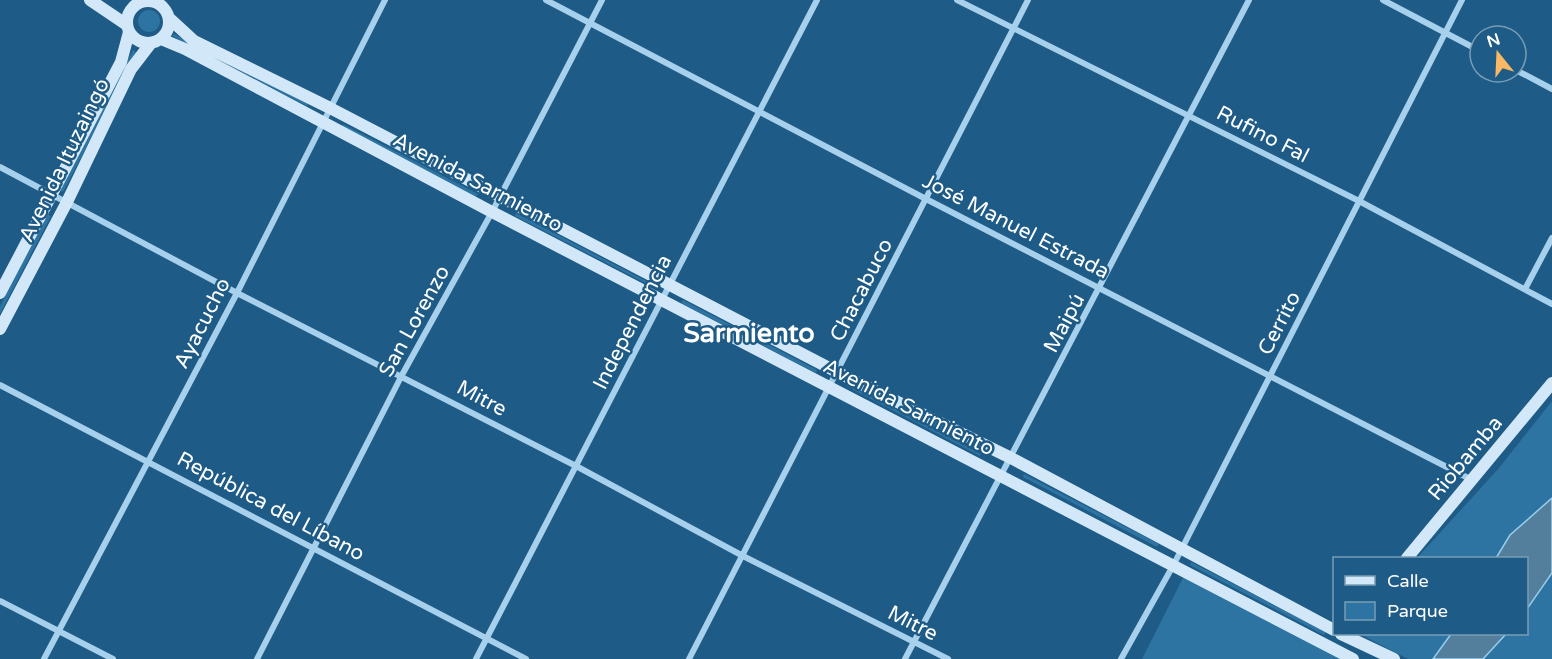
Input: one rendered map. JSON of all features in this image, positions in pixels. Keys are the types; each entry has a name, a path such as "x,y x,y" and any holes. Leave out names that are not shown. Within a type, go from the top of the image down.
{"main road":[{"path":"90,0 128,29 138,41 156,41 168,30 169,10 161,5 141,1 129,12 128,29"},
{"name":"Avenida Sarmiento","path":"169,10 195,41 330,108 837,372 1011,458 1333,629"},
{"name":"Avenida Ituzaingó","path":"0,293 121,62 128,29"},
{"name":"Avenida Ituzaingó","path":"0,329 67,202 131,69 156,41"},
{"name":"Avenida Sarmiento","path":"156,41 185,49 492,212 1001,477 1174,564 1353,659"},
{"name":"Riobamba","path":"1408,557 1552,383"},
{"path":"1331,648 1340,635"},
{"name":"Avenida Sarmiento","path":"1345,635 1394,659"}],"street":[{"name":"Ayacucho","path":"44,659 237,293 385,0"},
{"name":"José Manuel Estrada","path":"546,0 926,199 1473,480"},
{"name":"San Lorenzo","path":"257,659 402,375 500,197 602,0"},
{"name":"Independencia","path":"476,659 817,0"},
{"name":"Rufino Fal","path":"957,0 1012,30 1189,115 1359,201 1552,304"},
{"name":"Chacabuco","path":"689,659 1028,0"},
{"name":"Maipú","path":"905,659 1250,0"},
{"path":"1383,0 1468,44"},
{"name":"Cerrito","path":"1121,659 1174,564 1462,0"},
{"path":"1528,76 1552,89"},
{"name":"Mitre","path":"0,167 237,293 402,375 576,466 743,556 948,659"},
{"path":"1525,289 1552,238"},
{"name":"República del Líbano","path":"0,385 150,461 526,659"},
{"path":"0,601 113,659"}],"green space":[{"path":"149,10 157,13 160,21 157,29 149,32 141,29 138,21 141,13"},
{"path":"174,34 308,104 307,106 172,36"},
{"path":"133,50 136,52 63,192 60,190"},
{"path":"343,124 478,194 476,197 342,127"},
{"path":"516,213 650,283 649,285 515,216"},
{"path":"48,214 51,216 0,314 0,306"},
{"path":"683,300 817,370 816,373 681,303"},
{"path":"847,384 981,454 980,456 846,386"},
{"path":"1552,401 1552,498 1510,535 1497,557 1418,557 1499,468"},
{"path":"1024,474 1159,544 1157,547 1023,477"},
{"path":"1191,562 1326,632 1324,635 1190,565"},
{"path":"1186,572 1342,659 1142,659"},
{"path":"1552,573 1552,659 1483,659 1505,635 1528,635 1528,608"},
{"path":"1362,635 1450,635 1433,659 1408,659"}],"shaded area":[{"path":"1552,498 1552,573 1528,608 1528,557 1497,557 1510,535"},
{"path":"1450,635 1505,635 1483,659 1433,659"}],"district":[{"name":"Sarmiento","path":"749,333"}]}
